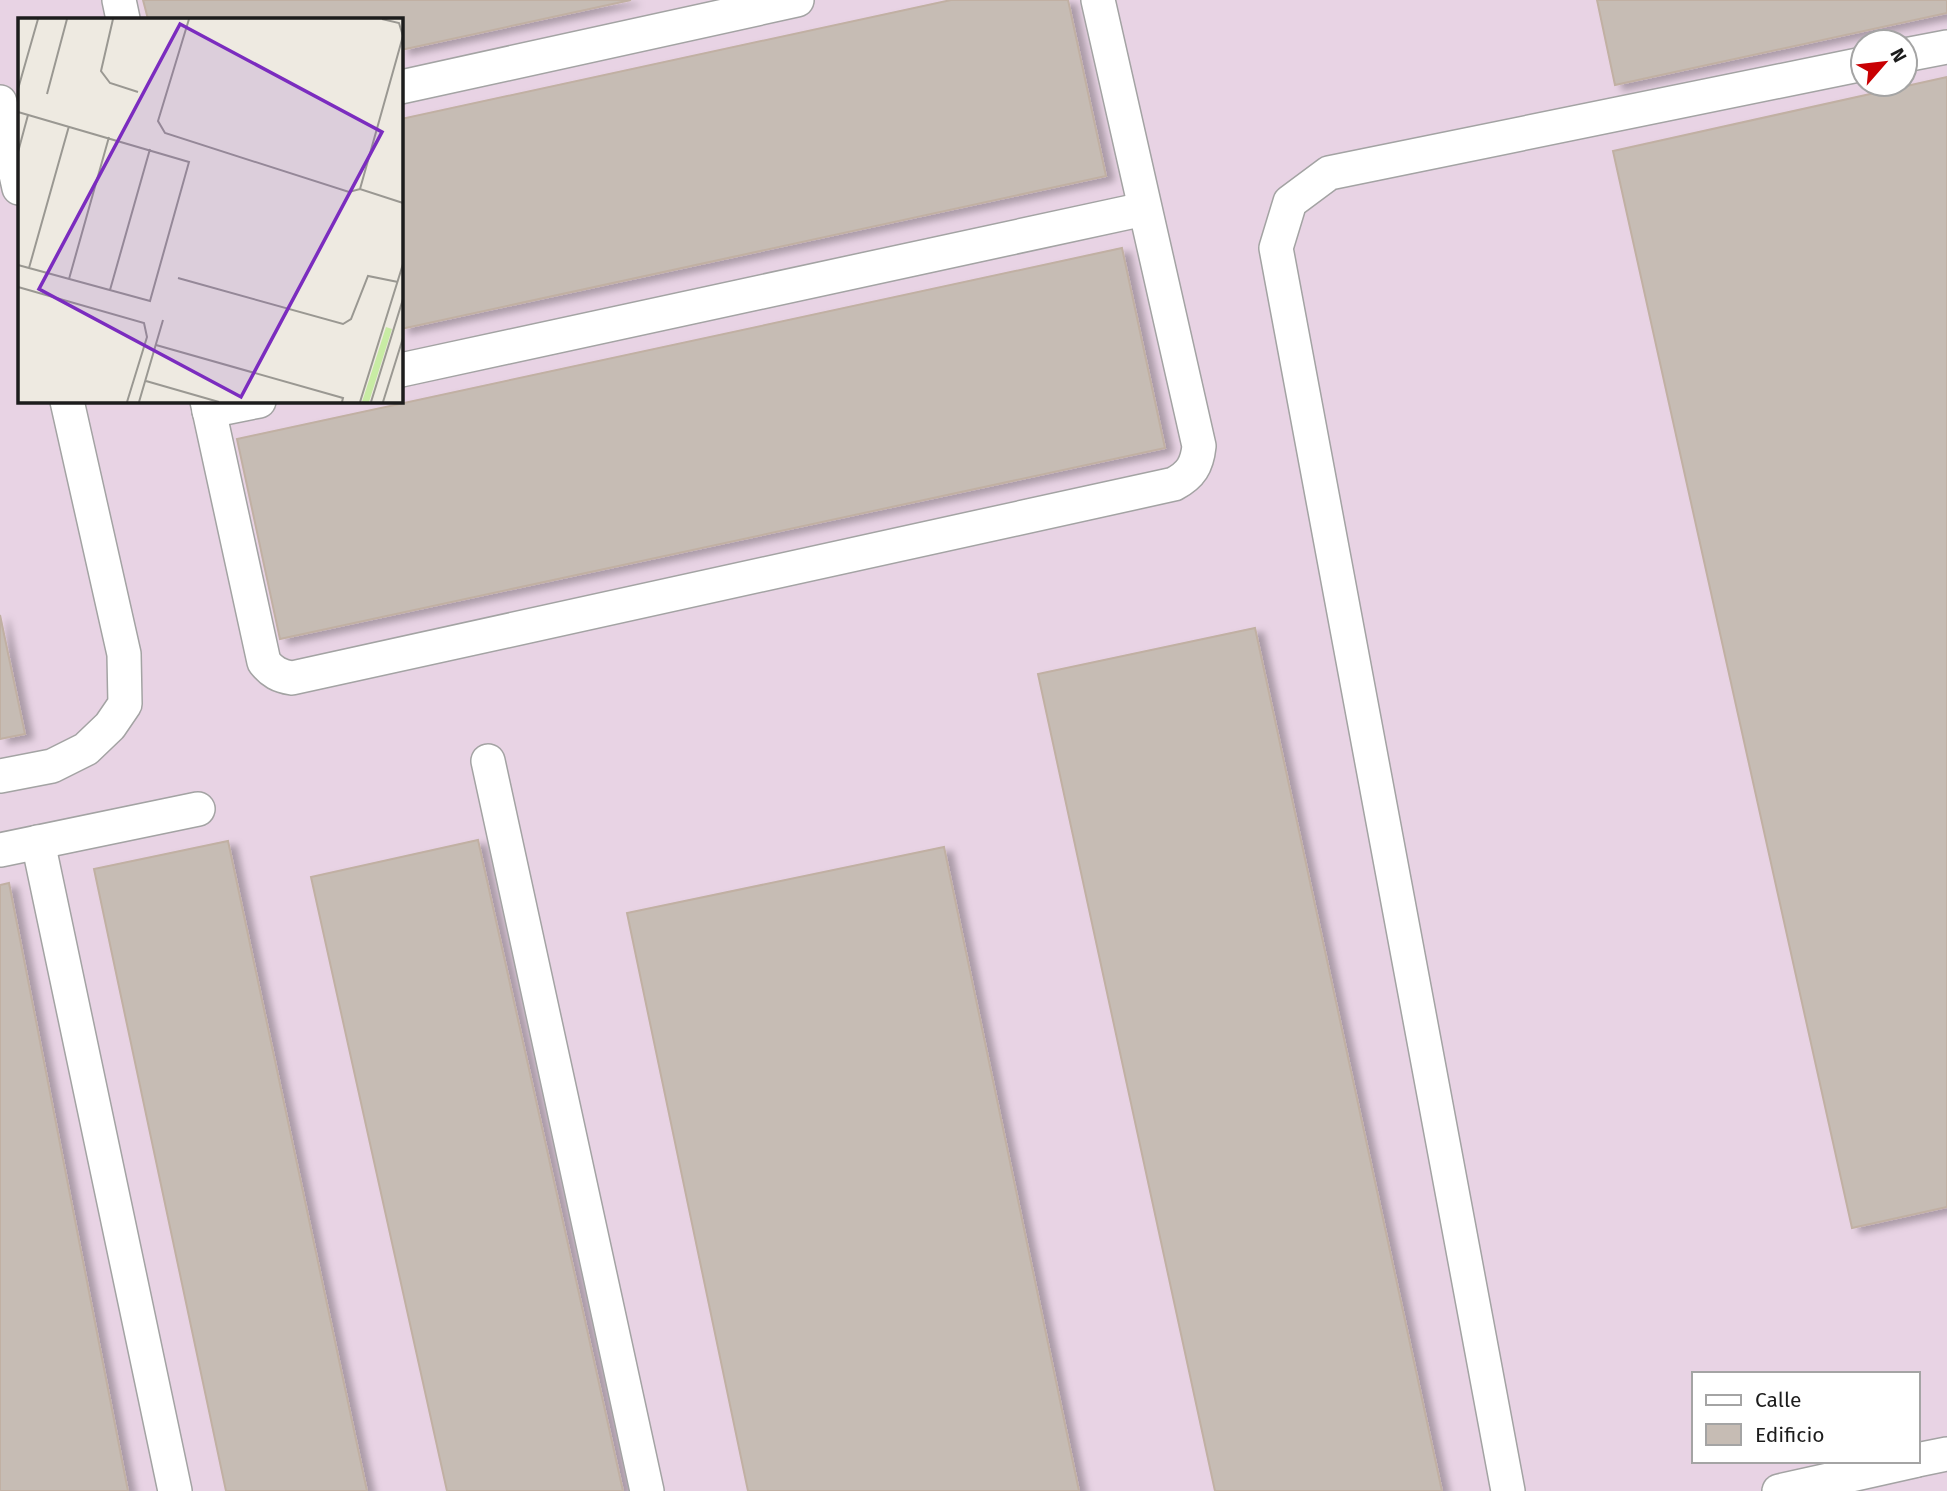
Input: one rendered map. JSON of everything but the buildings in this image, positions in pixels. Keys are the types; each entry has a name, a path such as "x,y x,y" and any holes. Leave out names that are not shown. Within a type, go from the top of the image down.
{"lane":[{"path":"118,0 123,18"},
{"path":"402,88 797,0"},
{"path":"249,402 208,406 264,662 271,671 281,677 292,678 1174,484 1194,469 1199,446 1098,0"},
{"path":"1919,52 1947,47"},
{"path":"1508,1491 1276,248 1290,202 1329,173 1849,67"},
{"path":"0,102 18,183"},
{"path":"402,370 1144,209"},
{"path":"0,776 52,766 86,749 110,726 125,704 124,654 67,402"},
{"path":"488,761 647,1491"},
{"path":"0,850 198,809"},
{"path":"38,842 175,1491"},
{"path":"1919,1460 1947,1454"},
{"path":"1779,1491 1906,1463"}],"shaded area":[{"path":"0,0 1947,0 1947,1491 0,1491"}]}
